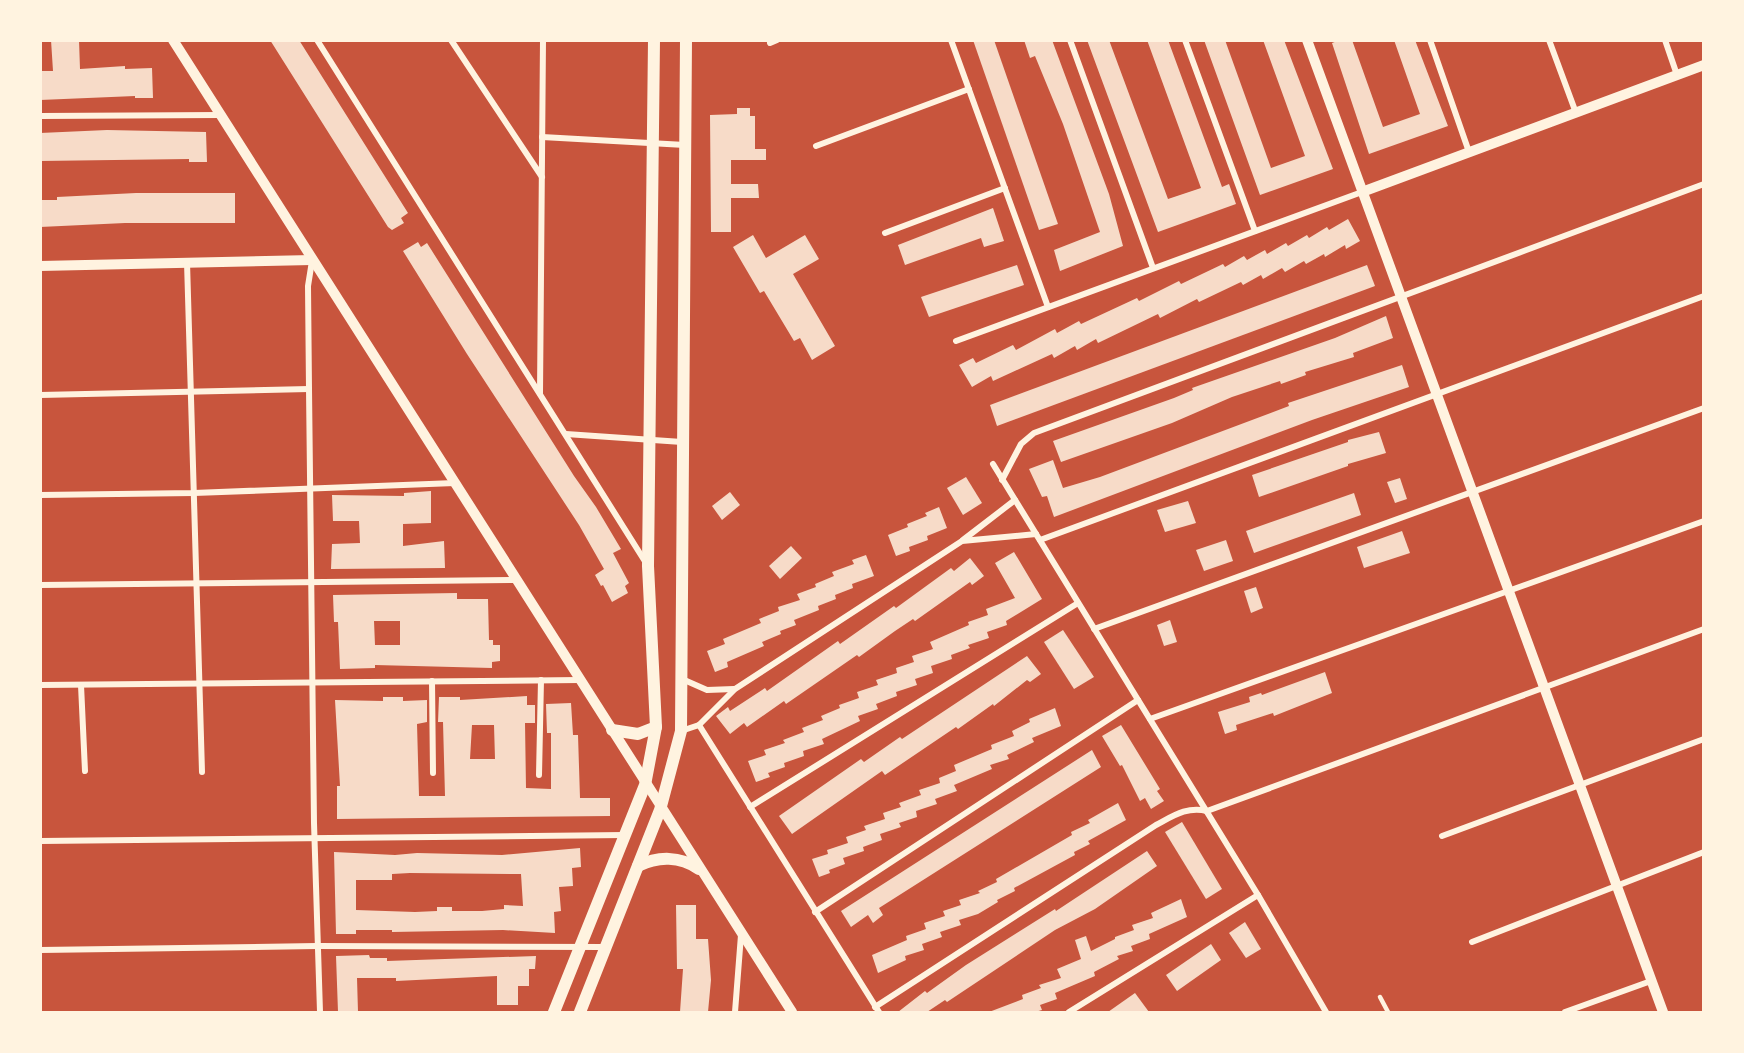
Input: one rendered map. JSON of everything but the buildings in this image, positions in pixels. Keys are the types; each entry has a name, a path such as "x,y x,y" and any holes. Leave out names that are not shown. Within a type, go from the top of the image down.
{"main road":[{"path":"554,1012 645,785 656,727 648,566 654,40"},
{"path":"580,1012 660,810 681,731 686,40"},
{"path":"612,730 638,734 656,727"},
{"path":"638,866 652,860 672,858 699,869"}],"street":[{"path":"173,40 612,730 660,810 792,1012"},
{"path":"317,40 648,566"},
{"path":"451,40 542,177"},
{"path":"540,394 543,40"},
{"path":"770,43 777,40"},
{"path":"951,40 1048,307"},
{"path":"1070,40 1153,268"},
{"path":"1185,40 1255,231"},
{"path":"1307,40 1663,1012"},
{"path":"1430,40 1469,152"},
{"path":"1549,40 1576,113"},
{"path":"1665,40 1677,75"},
{"path":"956,341 1704,65"},
{"path":"816,146 969,89"},
{"path":"40,116 220,115"},
{"path":"542,137 685,145"},
{"path":"1002,480 1021,444 1034,433 1704,184"},
{"path":"885,233 1005,188"},
{"path":"40,266 312,260"},
{"path":"312,260 308,286 310,487 320,1012"},
{"path":"187,262 202,772"},
{"path":"962,541 1038,537 1704,296"},
{"path":"40,395 309,389"},
{"path":"1094,629 1473,494 1704,408"},
{"path":"566,434 682,442"},
{"path":"993,464 1207,811 1326,1012"},
{"path":"40,495 194,493 455,483"},
{"path":"681,731 699,725 735,689 962,541 1015,500"},
{"path":"1150,719 1704,521"},
{"path":"40,585 312,584 517,580"},
{"path":"750,807 1078,603"},
{"path":"699,725 877,1010 1156,825 1187,810 1207,811 1704,629"},
{"path":"682,678 707,690 735,689"},
{"path":"539,775 541,680"},
{"path":"40,685 580,680"},
{"path":"432,681 432,773"},
{"path":"81,685 85,771"},
{"path":"815,912 1138,700"},
{"path":"1442,836 1704,739"},
{"path":"40,841 315,836 625,835"},
{"path":"1472,942 1704,852"},
{"path":"1069,1012 1258,895"},
{"path":"735,1012 741,934"},
{"path":"40,950 317,946 606,947"},
{"path":"1565,1012 1651,981"}],"lane":[{"path":"1380,997 1388,1012"}]}
